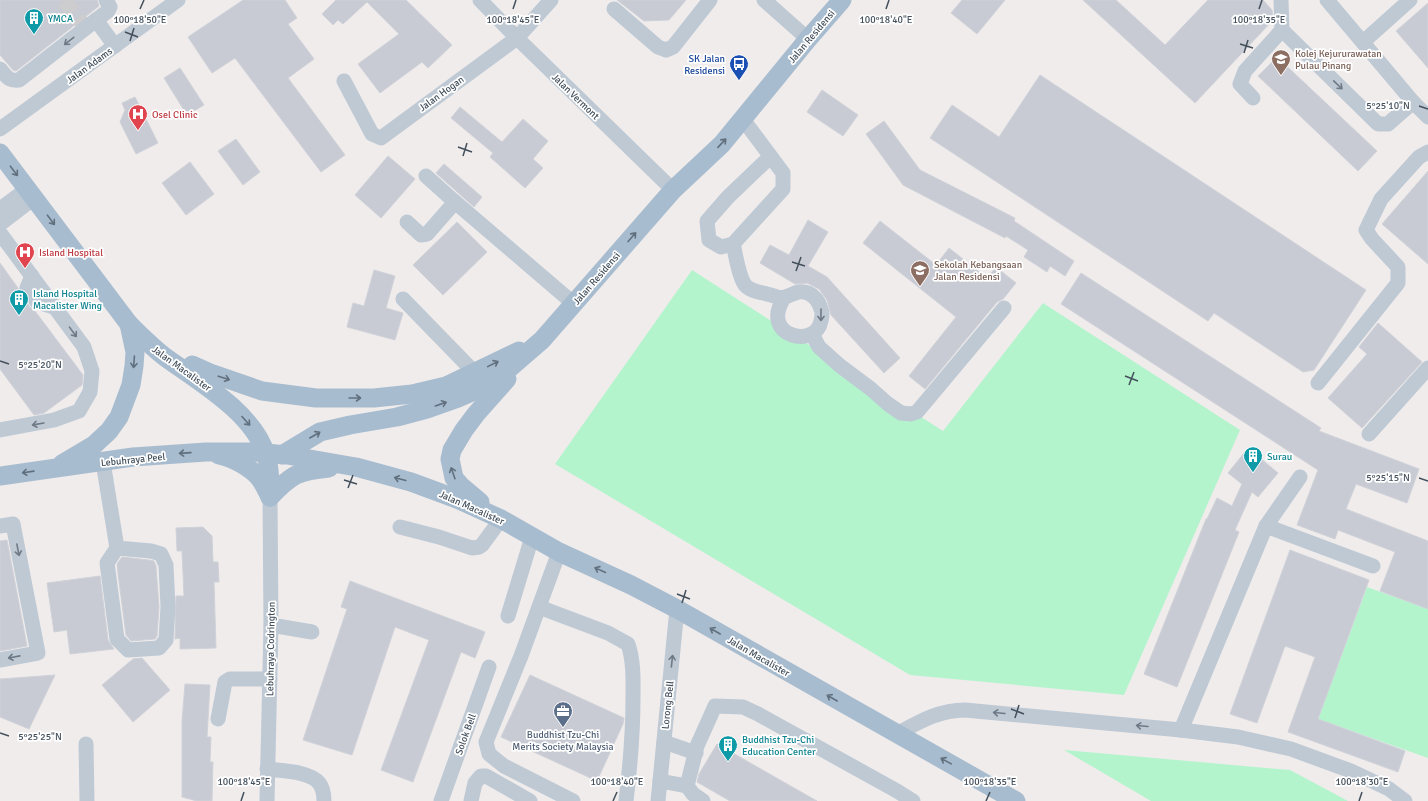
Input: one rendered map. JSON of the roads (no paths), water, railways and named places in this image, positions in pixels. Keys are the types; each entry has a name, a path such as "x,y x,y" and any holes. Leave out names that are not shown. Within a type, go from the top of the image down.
{"main road":[{"name":"Jalan Residensi","path":"274,454 320,432 397,417 427,409 458,398 484,387 505,372 542,340 673,190 722,144 742,118 842,0"},
{"name":"Jalan Macalister","path":"0,153 129,324 150,345 203,382 229,404 274,454 349,466 411,482 457,499 501,519 559,552 631,585 677,609 1016,801"},
{"path":"54,468 94,446 109,431 119,417 131,385 134,366 135,352 129,324"},
{"path":"150,345 210,373 262,391 308,397 374,398 412,394 446,386 542,340"},
{"path":"501,519 461,486 454,478 450,459 452,450 476,414 542,340"},
{"path":"206,452 228,457 240,463 260,478 270,497 291,476 309,470 349,466"},
{"name":"Lebuhraya Peel","path":"0,476 133,457 206,452 256,452 274,454"},
{"name":"Lebuhraya Codrington","path":"270,497 276,466 274,454"}],"street":[{"path":"0,69 7,78 19,80 89,24 108,11 110,7 106,0"},
{"name":"Jalan Adams","path":"0,129 178,0"},
{"name":"Jalan Vermont","path":"480,0 673,190"},
{"name":"Jalan Hogan","path":"344,81 372,134 381,138 517,38 551,0"},
{"path":"614,9 658,47 666,50 673,47 710,0"},
{"path":"764,0 808,39"},
{"path":"1253,98 1240,84 1245,72 1282,30 1281,0"},
{"path":"1327,0 1364,42 1413,102 1428,117"},
{"path":"1364,42 1410,0"},
{"path":"89,24 115,46"},
{"path":"1282,30 1378,124 1388,124 1413,102"},
{"path":"742,118 782,173 783,189 733,244 721,247 709,240 707,221 728,197 770,157"},
{"path":"1318,383 1398,283 1398,266 1366,230 1381,199 1419,157 1428,152"},
{"path":"426,176 573,303"},
{"path":"0,209 31,194"},
{"path":"0,224 31,194"},
{"path":"407,222 421,235 427,234 455,202"},
{"path":"0,233 84,348 92,371 90,392 79,411 54,420 0,430"},
{"path":"0,241 16,254"},
{"path":"733,244 739,270 745,285 754,291 784,298"},
{"path":"795,292 802,292 808,293 818,300 823,312 821,324 812,334 802,337 791,335 782,328 777,318 778,307 784,298 795,292"},
{"path":"402,299 475,372"},
{"path":"812,334 819,347 839,365 901,413 911,414 917,412 923,406 1004,308"},
{"path":"1369,434 1428,368"},
{"path":"102,462 117,548 107,563 117,639 128,650 159,648 166,640 168,607 166,565 161,554 151,550 117,548"},
{"path":"1181,730 1266,526 1300,477"},
{"name":"Lebuhraya Codrington","path":"267,801 271,625 270,497"},
{"path":"400,527 472,548 482,545 501,519"},
{"path":"0,526 13,524 38,653 0,660"},
{"path":"1266,526 1373,566"},
{"path":"508,616 532,537"},
{"path":"559,552 521,656 486,742 489,754 504,766 573,801"},
{"path":"538,607 608,633 628,644 632,657 633,684 632,750 626,801"},
{"name":"Lorong Bell","path":"658,801 677,609"},
{"path":"271,625 312,632"},
{"name":"Solok Bell","path":"441,801 488,667"},
{"path":"218,719 225,682 230,679 270,679"},
{"path":"687,786 697,746 715,706 743,707 913,801"},
{"path":"896,734 930,716 953,710 965,710 1181,730 1238,737 1291,749 1352,771 1389,789 1405,801"},
{"path":"664,742 696,753"},
{"path":"86,744 88,801"},
{"path":"267,769 308,775 319,782 323,792 324,801"},
{"path":"471,801 474,783 481,776 486,776 530,801"},
{"path":"660,780 687,786 693,794 703,801"}],"tunnel":[{"path":"64,0 83,24"}],"place":[{"name":"YMCA","path":"34,35"},
{"name":"Kolej Kejururawatan Pulau Pinang","path":"1281,76"},
{"name":"SK Jalan Residensi","path":"739,81"},
{"name":"Osel Clinic","path":"138,131"},
{"name":"Island Hospital","path":"25,269"},
{"name":"Sekolah Kebangsaan Jalan Residensi","path":"920,287"},
{"name":"Island Hospital Macalister Wing","path":"19,316"},
{"name":"Surau","path":"1253,473"},
{"name":"Buddhist Tzu-Chi Merits Society Malaysia","path":"563,728"},
{"name":"Buddhist Tzu-Chi Education Center","path":"728,762"}]}
